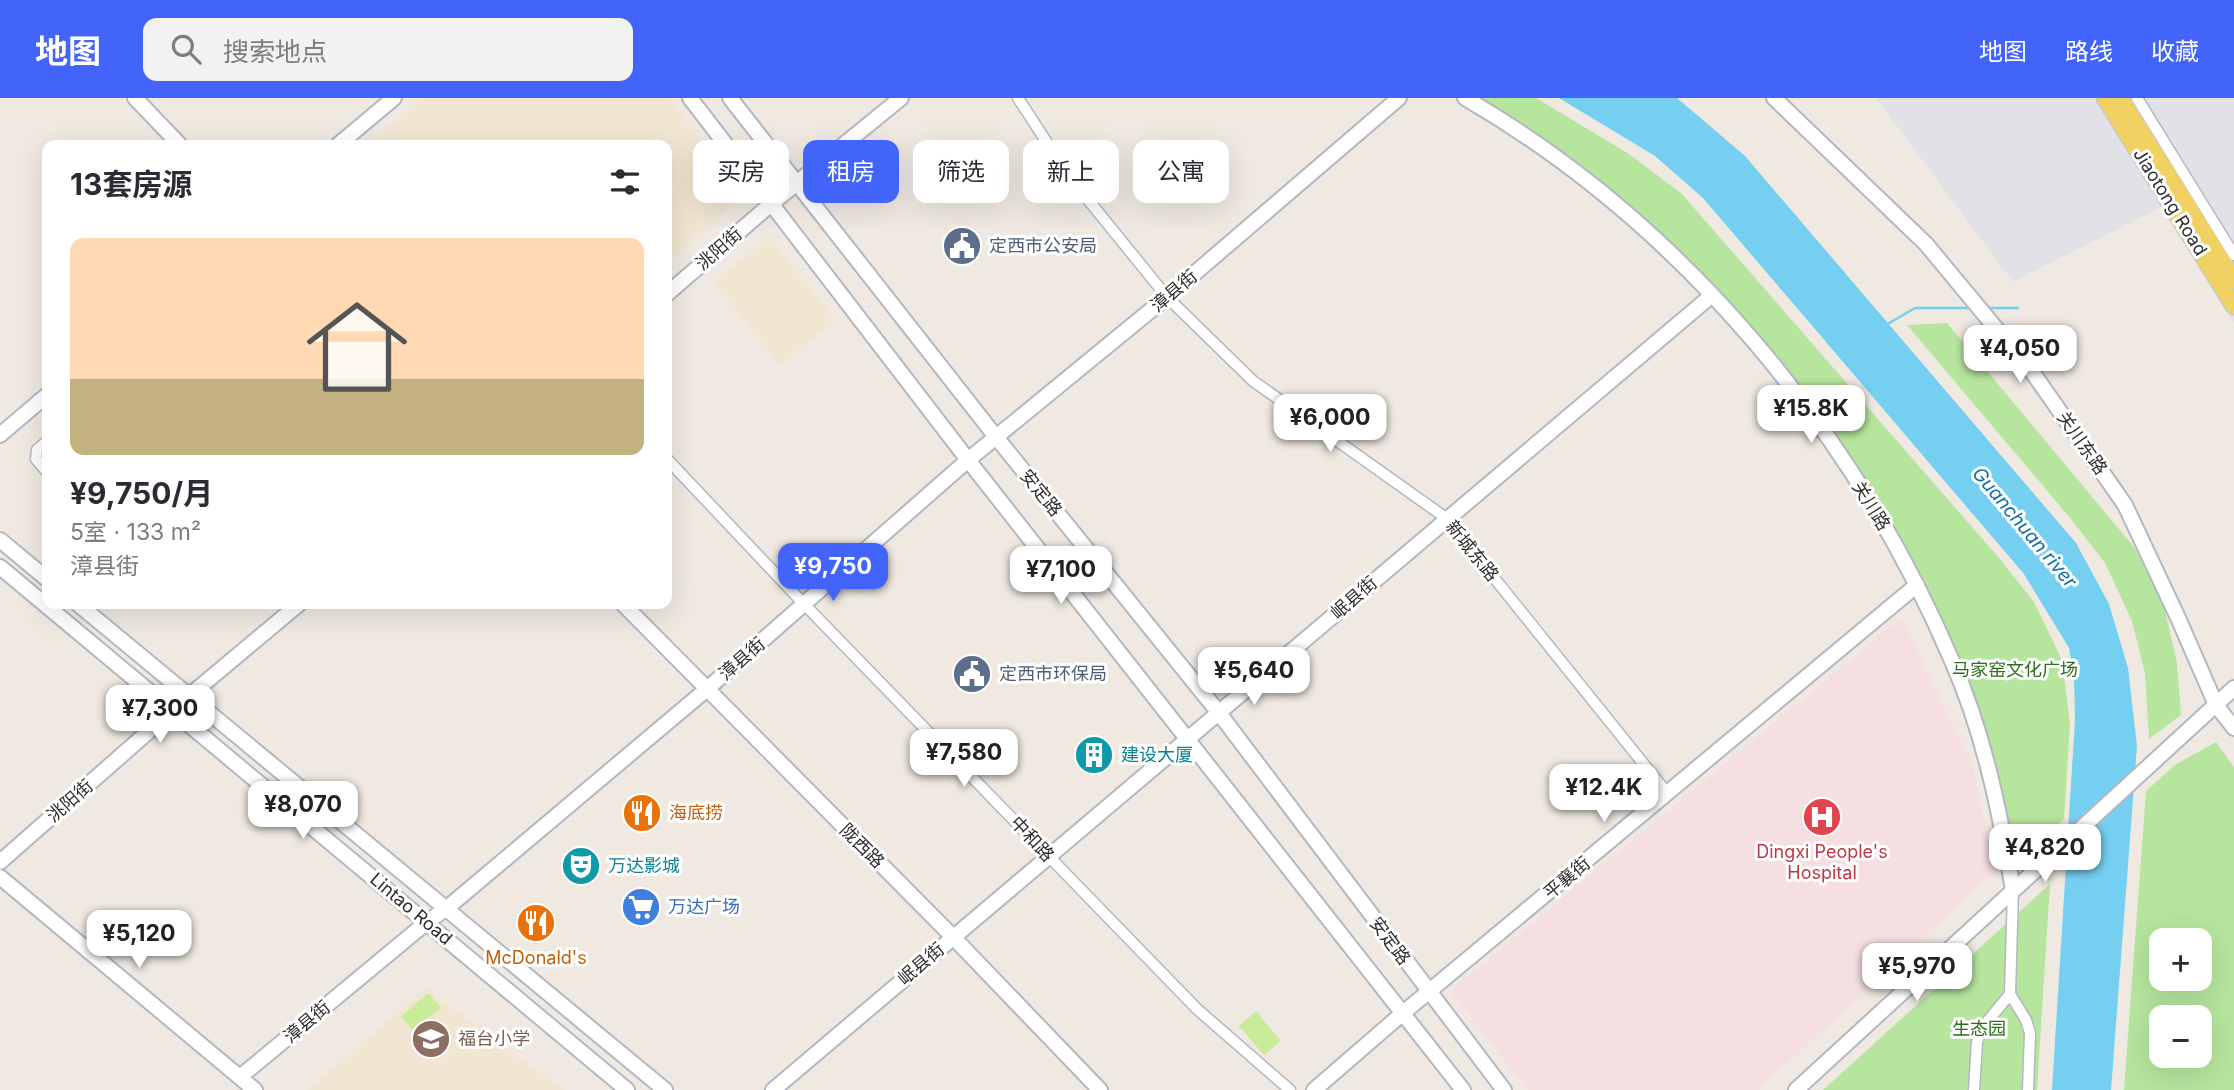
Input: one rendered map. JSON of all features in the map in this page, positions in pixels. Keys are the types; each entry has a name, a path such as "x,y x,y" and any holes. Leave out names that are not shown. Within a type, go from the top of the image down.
{"main road":[{"name":"Jiaotong Road","path":"2105,98 2234,306"},
{"name":"Jiaotong Road","path":"2120,98 2234,280"}],"street":[{"path":"135,98 175,140"},
{"path":"344,140 394,98"},
{"name":"安定路","path":"691,98 968,460 1463,1090"},
{"name":"安定路","path":"730,98 996,437 1219,713 1504,1090"},
{"name":"洮阳街","path":"672,290 771,204 901,98"},
{"name":"新城东路","path":"1018,98 1068,174 1167,297 1253,381 1446,518 1667,793"},
{"name":"漳县街","path":"240,1077 707,690 968,460 1167,297 1399,98"},
{"name":"关川路","path":"1465,98 1510,124 1572,169 1629,216 1753,339 1823,431 1881,518 1917,585 1953,662 1974,719 2001,821 2013,890"},
{"name":"关川东路","path":"1774,98 1926,244 2033,373 2125,505 2216,705 2234,728"},
{"path":"2137,98 2234,254"},
{"name":"岷县街","path":"773,1090 1711,296"},
{"path":"0,435 42,399"},
{"path":"42,446 37,450 36,459 42,466"},
{"name":"中和路","path":"672,463 804,604 1197,1009 1290,1090"},
{"path":"0,540 42,575"},
{"name":"Lintao Road","path":"0,567 42,602"},
{"name":"平襄街","path":"1314,1090 1917,585"},
{"name":"Lintao Road","path":"50,609 627,1090"},
{"name":"Lintao Road","path":"84,609 665,1090"},
{"name":"洮阳街","path":"0,862 189,696 293,609"},
{"name":"陇西路","path":"628,609 953,937 1100,1090"},
{"path":"1796,1090 2234,688"},
{"path":"0,877 256,1090"},
{"path":"2013,890 2010,994 2026,1020 2030,1033 2028,1090"},
{"path":"1974,1090 1977,1042 1982,1028 2010,994"}],"shaded area":[{"path":"422,98 669,98 700,140 693,140 693,203 734,203 672,259 672,140 374,140"},
{"path":"1876,98 2234,98 2234,323 2190,249 2161,207 2013,282"},
{"path":"769,237 836,320 780,365 713,282"},
{"name":"Dingxi People's Hospital","path":"1901,618 1972,763 1995,871 1758,1090 1528,1090 1450,991"},
{"name":"福台小学","path":"426,988 563,1090 308,1090"}],"green space":[{"name":"马家窑文化广场","path":"1475,98 1536,98 1629,154 1682,194 1999,558 2034,602 2062,660 2070,724 2064,819 2018,859 2013,856 2001,791 1972,689 1943,622 1900,542 1833,432 1778,359 1734,308 1676,249 1547,141"},
{"path":"1947,323 2134,547 2164,606 2177,663 2181,715 2149,739 2145,673 2132,621 2105,563 1907,325"},
{"path":"2216,742 2234,767 2234,1090 2124,1090 2146,791 2175,765"},
{"name":"生态园","path":"2050,884 2037,1090 1823,1090"},
{"path":"429,993 441,1008 412,1030 401,1016"},
{"path":"1256,1011 1281,1041 1264,1055 1239,1026"}],"water":[{"name":"Guanchuan river","path":"1559,98 1677,98 1745,156 2076,543 2109,604 2128,668 2137,746 2111,1090 2052,1090 2075,720 2074,676 2069,648 2024,574 1703,198 1655,156"}],"waterway":[{"path":"1886,325 1915,308 1973,308"},
{"path":"1987,308 2018,308"}],"place":[{"name":"定西市公安局","path":"962,246"},
{"name":"定西市环保局","path":"972,674"},
{"name":"建设大厦","path":"1094,755"},
{"name":"海底捞","path":"642,813"},
{"name":"Dingxi People's Hospital","path":"1822,817"},
{"name":"万达影城","path":"581,866"},
{"name":"万达广场","path":"641,907"},
{"name":"McDonald's","path":"536,923"},
{"name":"福台小学","path":"431,1039"}]}
